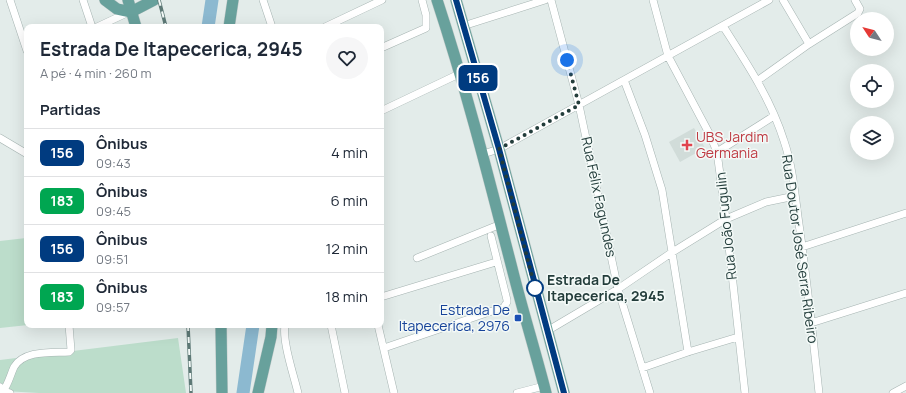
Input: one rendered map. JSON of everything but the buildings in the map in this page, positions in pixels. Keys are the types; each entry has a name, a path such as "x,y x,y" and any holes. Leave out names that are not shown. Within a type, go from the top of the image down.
{"main road":[{"path":"105,0 117,9 130,12 154,0"},
{"path":"128,0 130,12 135,24"},
{"path":"229,24 233,0"},
{"path":"437,0 461,73 545,389"},
{"path":"456,0 499,149 564,393"},
{"path":"452,46 456,48 471,86 484,133 492,144 499,149"},
{"path":"221,328 222,393"},
{"path":"258,393 268,353 272,328"}],"street":[{"path":"10,0 24,42"},
{"path":"83,0 91,24"},
{"path":"263,0 271,24"},
{"path":"331,24 382,0"},
{"path":"384,47 426,28 426,16 422,0"},
{"path":"463,26 545,0"},
{"name":"Rua Félix Fagundes","path":"551,0 579,105 618,289 650,393"},
{"name":"Rua João Fugulin","path":"653,0 668,56 710,135 717,152 726,219 745,393"},
{"path":"483,154 499,149 723,26 756,4 769,0"},
{"path":"783,0 810,44"},
{"path":"757,80 858,12 860,9 855,0"},
{"path":"104,24 130,12"},
{"name":"Rua Doutor José Serra Ribeiro","path":"723,26 757,80 784,140 795,196 812,323 819,393"},
{"path":"384,110 461,73"},
{"path":"624,80 645,134 662,190 688,352"},
{"path":"717,152 774,116"},
{"path":"0,138 24,152"},
{"path":"547,331 618,289 671,252 726,219 766,202 795,196"},
{"path":"802,247 906,213"},
{"path":"417,258 501,224"},
{"path":"384,348 504,307 507,300 496,262 491,236"},
{"path":"384,296 496,262"},
{"path":"812,323 906,293"},
{"path":"4,391 14,367 19,360 42,353 68,352 71,350 69,328"},
{"path":"284,328 298,393"},
{"path":"331,328 345,393"},
{"path":"379,328 394,393"},
{"path":"642,368 738,337"},
{"path":"892,393 906,386"},
{"path":"518,393 545,389"}],"shaded area":[{"name":"UBS Jardim Germania","path":"694,128 705,148 680,162 669,142"}],"green space":[{"path":"24,238 24,325 0,328 0,241"},
{"path":"178,338 186,393 39,393 4,391 0,383 0,360"}],"waterway":[{"path":"208,24 212,0"},
{"path":"243,393 253,328"}],"railway":[{"path":"159,0 165,24"},
{"path":"188,328 191,393"}],"bus line":[{"name":"156","path":"456,0 499,149 564,393"}],"place":[{"name":"UBS Jardim Germania","path":"687,145"},
{"name":"Estrada De Itapecerica, 2945","path":"535,288"},
{"name":"Estrada De Itapecerica, 2976","path":"518,318"}],"route":[{"path":"535,288 499,149 579,105 567,60"}]}
